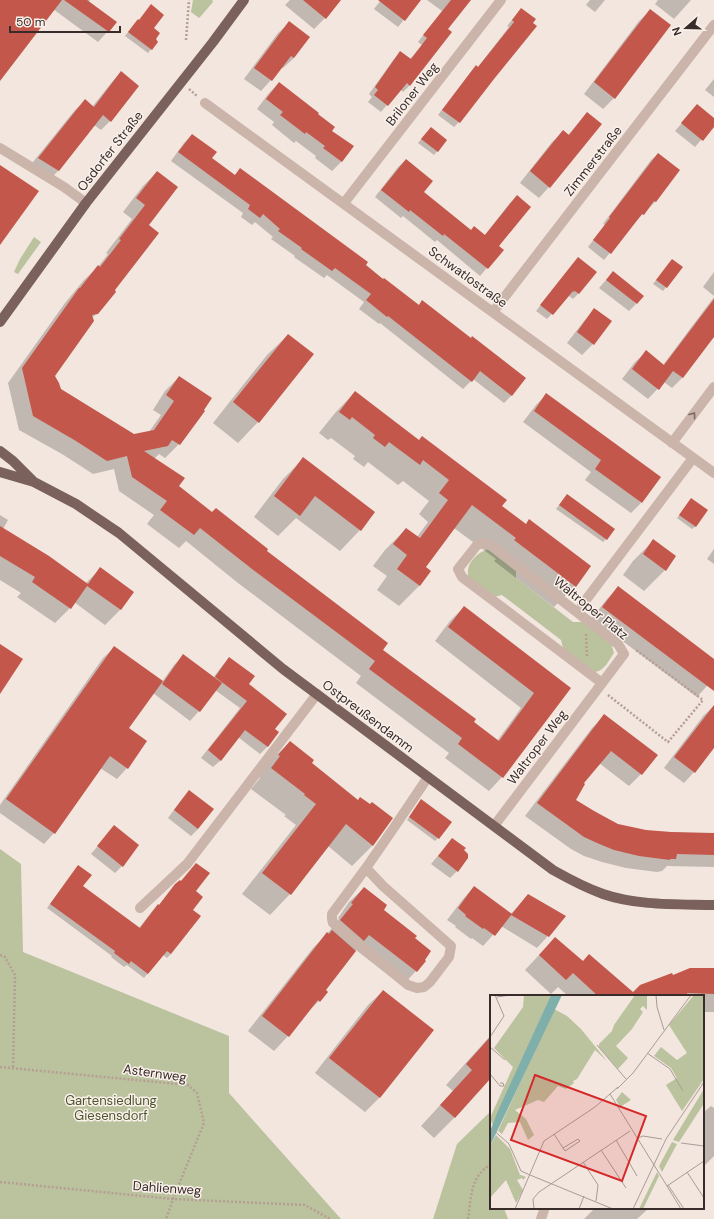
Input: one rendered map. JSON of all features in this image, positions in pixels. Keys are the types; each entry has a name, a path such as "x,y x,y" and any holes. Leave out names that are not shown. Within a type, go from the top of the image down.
{"main road":[{"name":"Osdorfer Straße","path":"0,322 86,203 213,42 244,0"},
{"name":"Ostpreußendamm","path":"0,451 13,461 34,482"},
{"name":"Ostpreußendamm","path":"0,472 34,482 76,504 119,533 317,694 553,870 580,885 605,895 626,900 651,903 714,905"}],"street":[{"name":"Briloner Weg","path":"344,203 501,0"},
{"name":"Zimmerstraße","path":"493,312 714,25"},
{"name":"Schwatlostraße","path":"205,103 714,473"},
{"path":"0,148 64,187 86,203"},
{"path":"672,443 714,387"},
{"path":"582,605 693,458"},
{"name":"Waltroper Platz","path":"482,543 489,544 588,620 618,644 624,654 603,688 585,671 462,577 458,569 477,545 482,543"},
{"name":"Waltroper Weg","path":"494,826 603,688"},
{"path":"140,908 187,864 317,694"},
{"path":"366,868 383,886 451,946 449,957 430,982 424,987 417,988 408,985 333,923 332,914 393,830 428,777"}],"path":[{"path":"186,40 189,0"},
{"path":"585,671 588,667 585,624 588,620"},
{"path":"603,688 668,742 703,700 633,648"},
{"path":"0,955 5,957 15,975 13,1068"},
{"name":"Asternweg","path":"0,1067 188,1085 197,1093 204,1123 166,1219"},
{"path":"468,1219 470,1200 476,1180 490,1164"},
{"name":"Dahlienweg","path":"0,1182 173,1199 306,1205 330,1219"}],"green space":[{"path":"193,0 212,0 213,2 199,18 191,12"},
{"path":"34,237 41,242 18,274 14,272 20,259"},
{"path":"489,549 516,571 516,578 573,622 582,622 611,643 614,653 601,670 594,672 563,648 561,640 502,595 494,597 469,578 468,568 470,564 476,556"},
{"name":"Gartensiedlung Giesensdorf","path":"0,849 21,864 23,952 229,1036 229,1093 341,1219 0,1219"},
{"path":"490,1112 490,1209 504,1209 508,1219 433,1219 457,1144"}],"building":[{"path":"0,0 62,0 0,81"},
{"path":"64,0 87,0 117,22 109,32"},
{"path":"303,0 341,0 326,19"},
{"path":"378,0 421,0 405,21"},
{"path":"451,0 471,0 448,29 452,32 410,86 407,83 388,106 374,95 378,90 375,87 400,51 411,59 427,38 423,35"},
{"path":"151,4 164,15 154,28 160,33 156,39 158,42 152,50 128,32"},
{"path":"521,8 536,19 533,23 537,26 460,123 442,110 476,65 478,67 514,22 512,20"},
{"path":"650,9 671,25 615,99 594,82"},
{"path":"289,21 310,37 294,58 291,56 272,81 254,68"},
{"path":"121,71 139,86 111,122 103,115 59,171 38,158 85,99 94,107"},
{"path":"279,82 335,127 332,131 354,146 342,162 323,148 325,146 306,132 305,134 280,115 283,112 266,99"},
{"path":"697,104 714,118 714,127 703,141 681,123"},
{"path":"587,112 602,124 550,188 530,171 563,130 569,135"},
{"path":"431,127 447,140 438,152 421,139"},
{"path":"192,134 217,152 212,158 235,175 240,168 368,262 366,265 383,279 384,278 419,305 422,300 471,338 472,336 526,378 512,396 480,371 472,382 366,300 371,294 335,268 332,271 301,249 302,248 278,231 280,229 263,214 260,218 248,209 250,205 178,152"},
{"path":"658,153 680,170 656,202 654,201 644,215 642,214 611,254 593,240"},
{"path":"406,159 433,181 424,192 471,230 474,226 485,235 517,195 531,207 499,246 504,250 488,269 444,234 443,236 410,210 409,212 381,190"},
{"path":"0,165 39,191 0,245"},
{"path":"157,171 178,187 149,225 159,233 115,290 116,292 98,314 92,315 94,321 55,376 61,389 134,434 154,430 174,401 166,395 179,376 212,398 204,410 205,411 180,445 172,440 168,446 144,451 185,478 179,486 212,512 216,508 268,549 267,551 388,643 383,650 476,719 474,722 499,741 534,693 448,627 464,606 571,688 503,778 458,744 462,738 369,669 375,661 200,528 194,535 160,510 167,501 132,477 127,456 107,461 33,416 22,368 79,288 98,265 100,267 145,205 136,198"},
{"path":"578,257 597,272 579,294 573,291 553,315 540,305"},
{"path":"672,259 683,267 667,288 656,280"},
{"path":"613,271 644,296 637,304 606,280"},
{"path":"714,299 714,337 683,378 673,371 659,390 632,369 646,350 664,365"},
{"path":"594,308 612,321 594,345 577,332"},
{"path":"288,334 314,354 259,423 233,402"},
{"path":"355,391 419,440 422,436 507,500 502,506 526,524 529,519 591,566 576,587 514,540 516,538 472,505 426,567 431,571 420,586 397,569 407,555 393,544 406,528 420,538 448,500 439,493 449,480 423,460 420,465 389,442 385,447 373,438 375,435 352,417 350,420 339,412"},
{"path":"546,393 661,477 642,503 595,469 601,460 534,411"},
{"path":"303,457 375,512 361,531 315,496 300,516 274,496"},
{"path":"567,494 615,529 607,540 559,505"},
{"path":"691,498 708,510 696,527 679,515"},
{"path":"0,526 49,556 88,584 100,567 134,592 121,610 87,586 71,609 32,582 35,577 0,556"},
{"path":"653,539 676,556 666,571 643,554"},
{"path":"618,586 714,659 714,691 602,607"},
{"path":"0,644 23,659 0,694"},
{"path":"114,646 163,681 129,728 147,741 128,769 110,756 55,834 6,799"},
{"path":"183,654 222,683 200,712 162,684"},
{"path":"229,657 255,676 249,684 287,714 275,729 279,732 268,747 245,730 221,761 208,750 247,701 215,677"},
{"path":"714,705 714,748 695,773 674,757"},
{"path":"604,714 658,755 642,775 611,751 584,783 585,784 576,800 618,824 646,830 714,833 714,855 677,854 676,859 670,860 639,856 614,850 584,837 537,803"},
{"path":"290,741 314,760 312,763 358,800 360,797 370,804 372,802 393,818 373,846 346,824 291,895 262,873 316,804 271,768 280,756 278,755"},
{"path":"189,790 214,809 198,829 174,810"},
{"path":"421,799 452,822 439,839 409,817"},
{"path":"114,825 139,845 123,867 97,846"},
{"path":"452,838 466,848 464,850 468,854 468,858 458,872 438,856"},
{"path":"196,863 210,873 196,891 203,897 193,910 201,916 171,954 167,951 148,974 131,961 129,964 114,953 115,951 50,904 78,865 92,875 83,886 140,928 175,884 180,880 181,881"},
{"path":"474,886 512,914 495,936 465,916 466,915 458,908"},
{"path":"364,887 387,905 384,910 417,936 415,938 431,951 425,960 426,961 417,972 369,935 364,941 340,920"},
{"path":"528,894 566,916 549,937 511,915"},
{"path":"332,930 356,951 326,990 328,992 320,1002 318,1000 289,1037 262,1016 327,932 329,934"},
{"path":"555,937 583,961 589,954 633,992 640,985 672,973 673,975 690,968 714,968 714,994 687,993 688,995 597,995 573,973 566,980 539,955"},
{"path":"383,990 434,1030 380,1098 329,1058"},
{"path":"490,1037 490,1079 455,1118 440,1105 472,1070 466,1064"}]}
